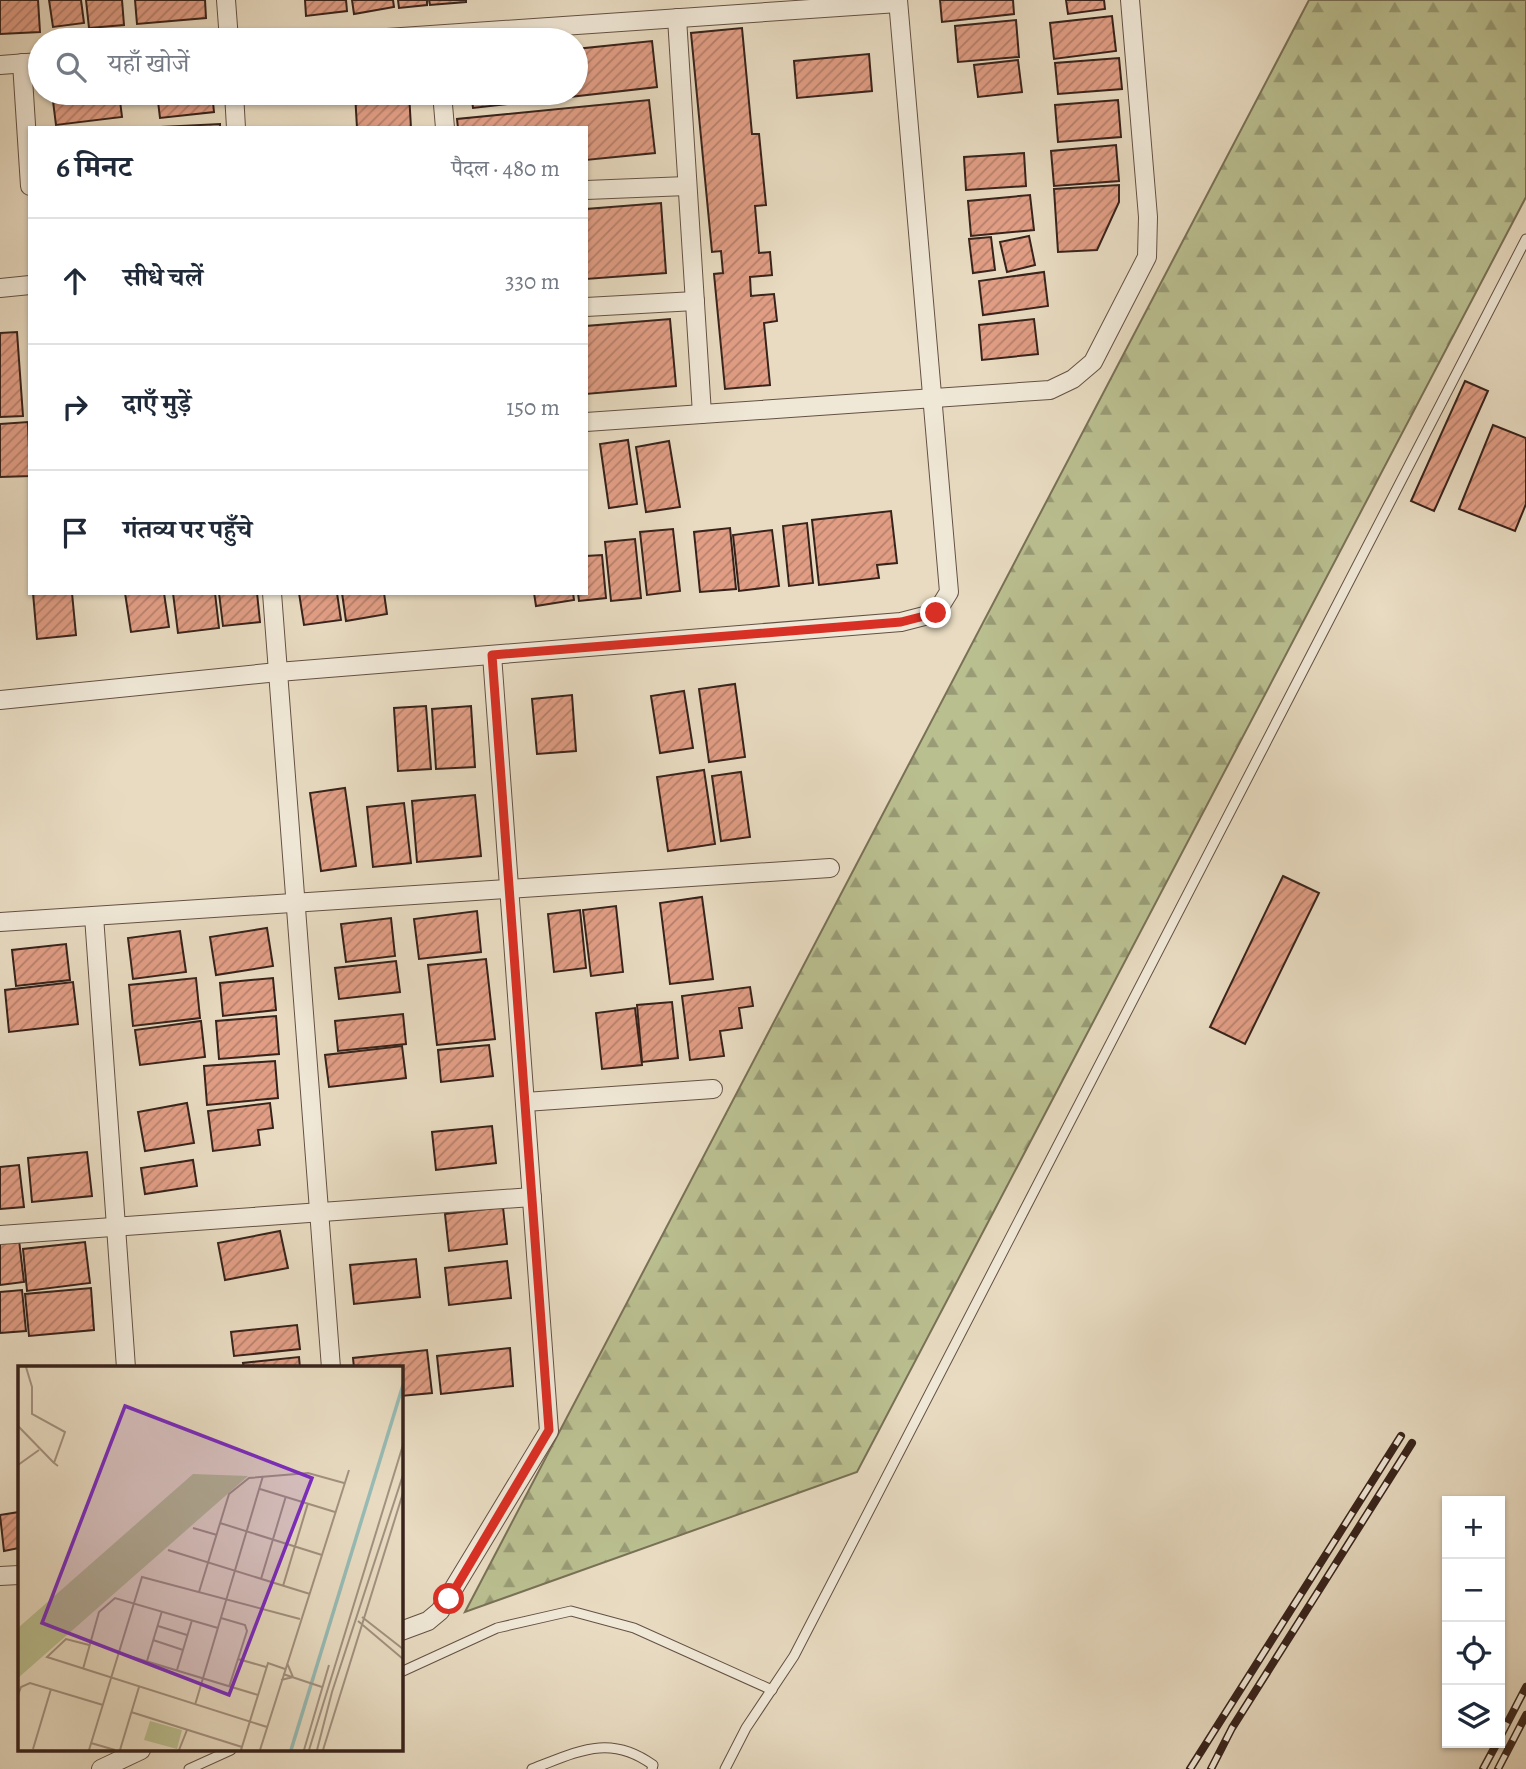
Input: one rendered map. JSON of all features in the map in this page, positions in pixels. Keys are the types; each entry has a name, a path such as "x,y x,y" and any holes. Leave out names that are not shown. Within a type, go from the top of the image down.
{"street":[{"path":"226,0 228,28"},
{"path":"588,422 1051,390 1073,379 1093,362 1147,257 1148,217 1130,0"},
{"path":"0,700 278,672 901,622 936,613 949,592 898,1 551,28"},
{"path":"677,18 702,414"},
{"path":"22,63 28,155"},
{"path":"0,65 28,63"},
{"path":"234,105 236,126"},
{"path":"443,105 444,126"},
{"path":"588,190 687,186"},
{"path":"0,288 28,285"},
{"path":"588,306 695,300"},
{"path":"272,595 331,1366"},
{"path":"402,1630 428,1621 440,1611 549,1430 492,655"},
{"path":"0,922 830,868"},
{"path":"94,916 126,1366"},
{"path":"525,1102 713,1089"},
{"path":"0,1235 532,1197"},
{"path":"0,1576 18,1575"},
{"path":"101,1769 137,1752"}],"lane":[{"path":"725,1769 746,1728 794,1656 1526,239"},
{"path":"402,1672 496,1628 571,1611 634,1628 772,1690"},
{"path":"532,1769 590,1747 634,1752 653,1765 652,1769"},
{"path":"189,1769 227,1752"}],"green space":[{"path":"1309,0 1526,0 1526,197 857,1472 465,1612"}],"building":[{"path":"0,0 38,0 40,28 28,28 28,33 0,34"},
{"path":"49,0 81,0 84,23 53,27"},
{"path":"86,0 122,0 124,25 89,28"},
{"path":"135,0 205,0 206,18 137,24"},
{"path":"305,0 346,0 347,11 306,16"},
{"path":"352,0 393,0 394,7 354,14"},
{"path":"398,0 427,0 427,5 399,8"},
{"path":"429,0 466,0 466,2 430,5"},
{"path":"940,0 1013,0 1014,14 942,22"},
{"path":"1066,0 1104,0 1105,9 1068,14"},
{"path":"1112,16 1116,51 1054,59 1050,23"},
{"path":"1016,20 1019,57 958,62 955,26"},
{"path":"742,28 752,134 759,134 766,205 755,206 759,253 770,252 772,275 750,277 751,296 774,294 777,321 764,323 770,385 725,389 714,274 723,273 721,251 712,252 691,33"},
{"path":"652,41 657,87 588,95 588,48"},
{"path":"869,54 872,91 797,98 794,61"},
{"path":"1119,58 1122,89 1058,94 1055,63"},
{"path":"1018,60 1022,92 978,97 974,65"},
{"path":"649,100 655,153 588,160 588,126 458,126 457,119"},
{"path":"1118,100 1121,137 1058,142 1055,105"},
{"path":"54,105 120,105 122,117 56,125"},
{"path":"158,105 213,105 214,112 160,118"},
{"path":"356,105 410,105 411,126 357,126"},
{"path":"473,105 499,105 473,108"},
{"path":"220,124 220,126 181,126"},
{"path":"1116,145 1119,181 1054,186 1051,151"},
{"path":"1024,153 1026,186 966,190 964,157"},
{"path":"1119,185 1119,202 1097,250 1058,252 1054,189"},
{"path":"1030,195 1034,230 971,236 968,201"},
{"path":"661,203 666,273 588,279 588,209"},
{"path":"1029,236 1035,265 1007,272 1000,242"},
{"path":"991,237 995,270 973,273 969,239"},
{"path":"1044,272 1048,306 983,315 979,281"},
{"path":"670,319 676,386 588,394 588,326"},
{"path":"1034,319 1038,354 982,360 979,325"},
{"path":"17,332 23,416 0,417 0,333"},
{"path":"1465,381 1488,391 1434,511 1411,501"},
{"path":"28,422 28,476 0,477 0,424"},
{"path":"1493,425 1526,438 1526,504 1515,531 1459,509"},
{"path":"628,440 637,504 609,508 600,444"},
{"path":"669,441 680,507 646,512 636,447"},
{"path":"891,511 897,563 877,565 879,578 819,585 812,520"},
{"path":"807,523 813,583 789,586 783,526"},
{"path":"730,528 736,589 700,592 694,532"},
{"path":"673,529 680,591 647,595 640,532"},
{"path":"772,530 779,586 739,591 733,535"},
{"path":"635,539 641,598 611,601 605,542"},
{"path":"602,555 606,598 579,601 578,595 588,595 588,556"},
{"path":"33,595 72,595 76,635 37,639"},
{"path":"125,595 164,595 169,627 131,632"},
{"path":"173,595 215,595 219,628 178,633"},
{"path":"219,595 257,595 260,622 223,626"},
{"path":"299,595 337,595 341,620 304,625"},
{"path":"342,595 384,595 387,614 346,621"},
{"path":"534,595 573,595 574,600 536,606"},
{"path":"735,684 745,757 709,762 699,689"},
{"path":"684,691 693,748 660,753 651,696"},
{"path":"572,695 576,751 537,754 532,699"},
{"path":"426,706 431,769 398,771 394,708"},
{"path":"471,706 475,767 436,769 432,709"},
{"path":"704,770 715,844 668,851 657,777"},
{"path":"741,772 750,837 721,841 712,776"},
{"path":"345,788 356,866 321,871 310,793"},
{"path":"475,795 481,856 417,862 412,801"},
{"path":"404,803 411,863 373,867 367,807"},
{"path":"1283,876 1319,893 1245,1044 1210,1027"},
{"path":"702,897 713,979 670,984 660,903"},
{"path":"616,906 623,972 591,976 583,910"},
{"path":"580,910 586,968 554,972 548,914"},
{"path":"477,911 481,952 419,959 414,919"},
{"path":"391,918 395,956 346,962 341,924"},
{"path":"267,928 273,966 216,975 210,937"},
{"path":"180,931 186,972 133,979 128,938"},
{"path":"66,944 70,980 16,986 12,950"},
{"path":"486,959 495,1039 437,1045 428,965"},
{"path":"396,961 400,992 339,999 335,968"},
{"path":"196,978 200,1018 133,1026 129,985"},
{"path":"273,978 276,1010 223,1016 220,983"},
{"path":"73,982 78,1024 9,1032 5,990"},
{"path":"750,987 753,1006 739,1008 742,1028 720,1031 724,1056 690,1060 682,996"},
{"path":"672,1002 678,1058 642,1062 637,1005"},
{"path":"635,1008 642,1065 602,1069 596,1013"},
{"path":"403,1014 406,1044 338,1051 335,1021"},
{"path":"276,1016 279,1054 219,1059 216,1021"},
{"path":"201,1021 205,1057 140,1065 135,1030"},
{"path":"489,1045 493,1076 441,1082 438,1050"},
{"path":"402,1046 406,1078 329,1087 325,1055"},
{"path":"275,1061 278,1098 207,1105 204,1066"},
{"path":"187,1103 194,1143 145,1151 138,1112"},
{"path":"270,1103 273,1128 258,1130 260,1145 213,1151 208,1111"},
{"path":"492,1126 496,1163 436,1170 432,1132"},
{"path":"87,1152 92,1196 32,1202 28,1158"},
{"path":"193,1160 197,1186 145,1194 141,1168"},
{"path":"19,1165 24,1207 0,1209 0,1167"},
{"path":"503,1207 507,1244 449,1251 445,1214"},
{"path":"280,1231 288,1268 225,1280 218,1243"},
{"path":"19,1240 24,1282 0,1285 0,1243"},
{"path":"85,1242 90,1283 27,1291 23,1249"},
{"path":"416,1259 420,1297 354,1304 350,1265"},
{"path":"507,1261 511,1298 449,1305 445,1268"},
{"path":"91,1288 94,1330 29,1336 25,1294"},
{"path":"22,1290 26,1331 0,1333 0,1292"},
{"path":"297,1325 300,1349 234,1356 231,1332"},
{"path":"510,1348 513,1386 441,1394 437,1356"},
{"path":"427,1350 432,1393 402,1396 402,1366 354,1366 353,1358"},
{"path":"299,1357 300,1366 244,1366 243,1363"},
{"path":"18,1512 18,1548 4,1551 0,1515"}],"railway":[{"path":"1190,1769 1401,1436"},
{"path":"1211,1769 1232,1728 1412,1443"},
{"path":"1505,1727 1526,1687"},
{"path":"1498,1769 1526,1715"},
{"path":"1483,1769 1494,1748"}],"route":[{"path":"449,1599 549,1430 492,655 901,622 936,613"}]}
